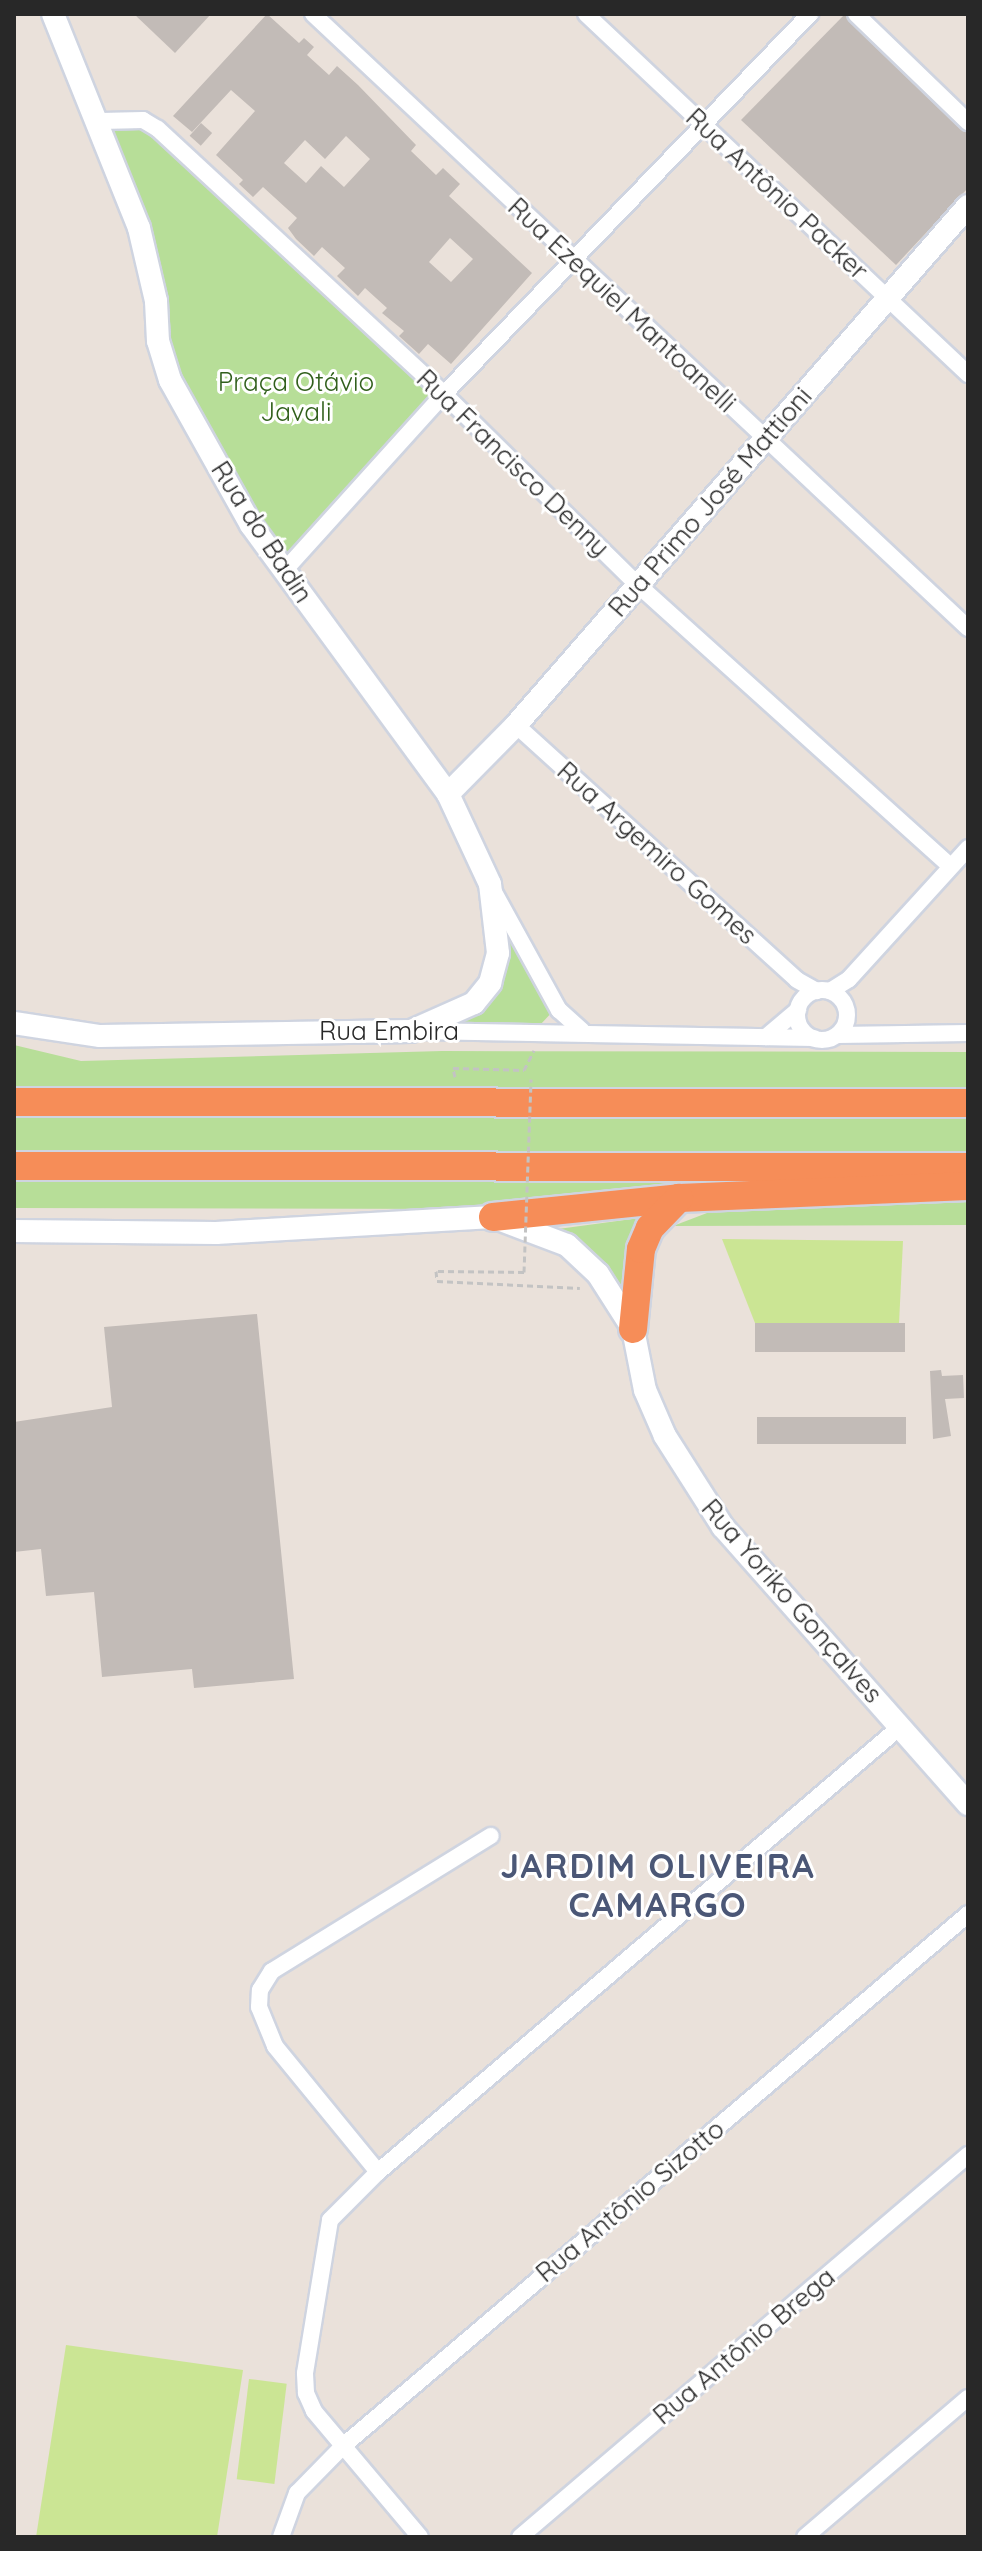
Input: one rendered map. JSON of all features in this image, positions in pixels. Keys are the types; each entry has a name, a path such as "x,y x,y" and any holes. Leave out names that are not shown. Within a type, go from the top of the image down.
{"highway":[{"path":"14,1102 968,1103"},
{"path":"14,1166 968,1167"},
{"path":"493,1217 679,1198 968,1186"},
{"path":"633,1329 641,1249 650,1228 679,1198"}],"main road":[{"name":"Rua do Badin","path":"53,14 101,121 150,264 158,341 167,370 229,487 284,571 448,794 490,884 498,953 490,983 474,1003 411,1031"},
{"name":"Rua Primo José Mattioni","path":"448,794 516,725 968,206"},
{"name":"Rua Embira","path":"14,1023 100,1036 411,1031"},
{"path":"14,1231 216,1233 493,1217"},
{"name":"Rua Yoriko Gonçalves","path":"493,1217 567,1245 610,1290 633,1329 645,1390 689,1479 723,1527 968,1804"}],"street":[{"name":"Rua Ezequiel Mantoanelli","path":"313,14 968,628"},
{"name":"Rua Antônio Packer","path":"586,14 968,374"},
{"path":"284,571 444,394 810,14"},
{"path":"856,14 968,122"},
{"name":"Rua Francisco Denny","path":"101,121 143,120 158,129 444,394 637,584 950,866"},
{"name":"Rua Argemiro Gomes","path":"516,725 818,999"},
{"path":"766,1037 849,979 968,848"},
{"name":"Rua do Badin","path":"490,884 559,1010 582,1031"},
{"path":"818,999 842,1027 865,1034 968,1033"},
{"path":"814,1038 801,1027 818,999"},
{"name":"Rua Embira","path":"411,1031 582,1031 814,1038 842,1027"},
{"path":"420,2537 314,2411 305,2373 324,2240 330,2220 378,2172 900,1727"},
{"path":"378,2172 275,2046 259,2007 260,1990 272,1971 491,1836"},
{"name":"Rua Antônio Sizotto","path":"281,2537 297,2493 343,2446 968,1914"},
{"name":"Rua Antônio Brega","path":"520,2537 968,2155"},
{"path":"805,2537 968,2398"}],"path":[{"path":"468,1078 453,1077 453,1068 524,1070"},
{"path":"515,1078 531,1079 524,1272 436,1271 437,1281 610,1290"}],"green space":[{"name":"Praça Otávio Javali","path":"143,120 440,391 285,564 163,361 102,125"},
{"path":"499,910 555,1009 540,1025 440,1031 490,983"},
{"path":"14,1045 81,1061 442,1051 968,1052 968,1093 14,1091"},
{"path":"14,1112 968,1112 968,1153 14,1153"},
{"path":"14,1175 721,1177 720,1184 474,1209 14,1208"},
{"path":"968,1196 968,1225 673,1226 707,1213 751,1207"},
{"path":"647,1217 626,1293 609,1267 558,1229"},
{"path":"722,1239 903,1241 899,1324 755,1323"},
{"path":"66,2345 243,2370 217,2537 36,2537"},
{"path":"249,2379 287,2384 274,2484 237,2479"}],"building":[{"path":"134,14 211,14 175,53"},
{"path":"267,14 299,43 304,38 314,47 307,55 329,75 337,66 358,85 416,145 411,151 436,175 443,168 460,184 449,196 532,273 451,364 428,344 419,354 399,336 404,331 382,313 387,308 365,288 358,296 337,276 345,268 322,247 314,256 296,239 288,228 297,218 263,187 253,197 239,184 243,180 216,155 255,111 231,90 192,132 173,116","holes":["346,136 370,159 344,187 321,166 306,183 284,163 305,140 325,159","450,238 473,259 451,282 429,262"]},
{"path":"845,14 968,133 968,188 896,265 741,120"},
{"path":"201,123 212,133 201,146 190,136"},
{"path":"257,1314 294,1679 194,1688 192,1669 102,1677 94,1592 46,1596 41,1549 14,1552 14,1422 112,1407 104,1327"},
{"path":"755,1323 905,1323 905,1352 755,1352"},
{"path":"941,1370 942,1376 963,1375 964,1398 945,1399 951,1436 933,1439 930,1371"},
{"path":"757,1417 906,1417 906,1444 757,1444"}],"district":[{"name":"JARDIM OLIVEIRA CAMARGO","path":"658,1884"}]}
